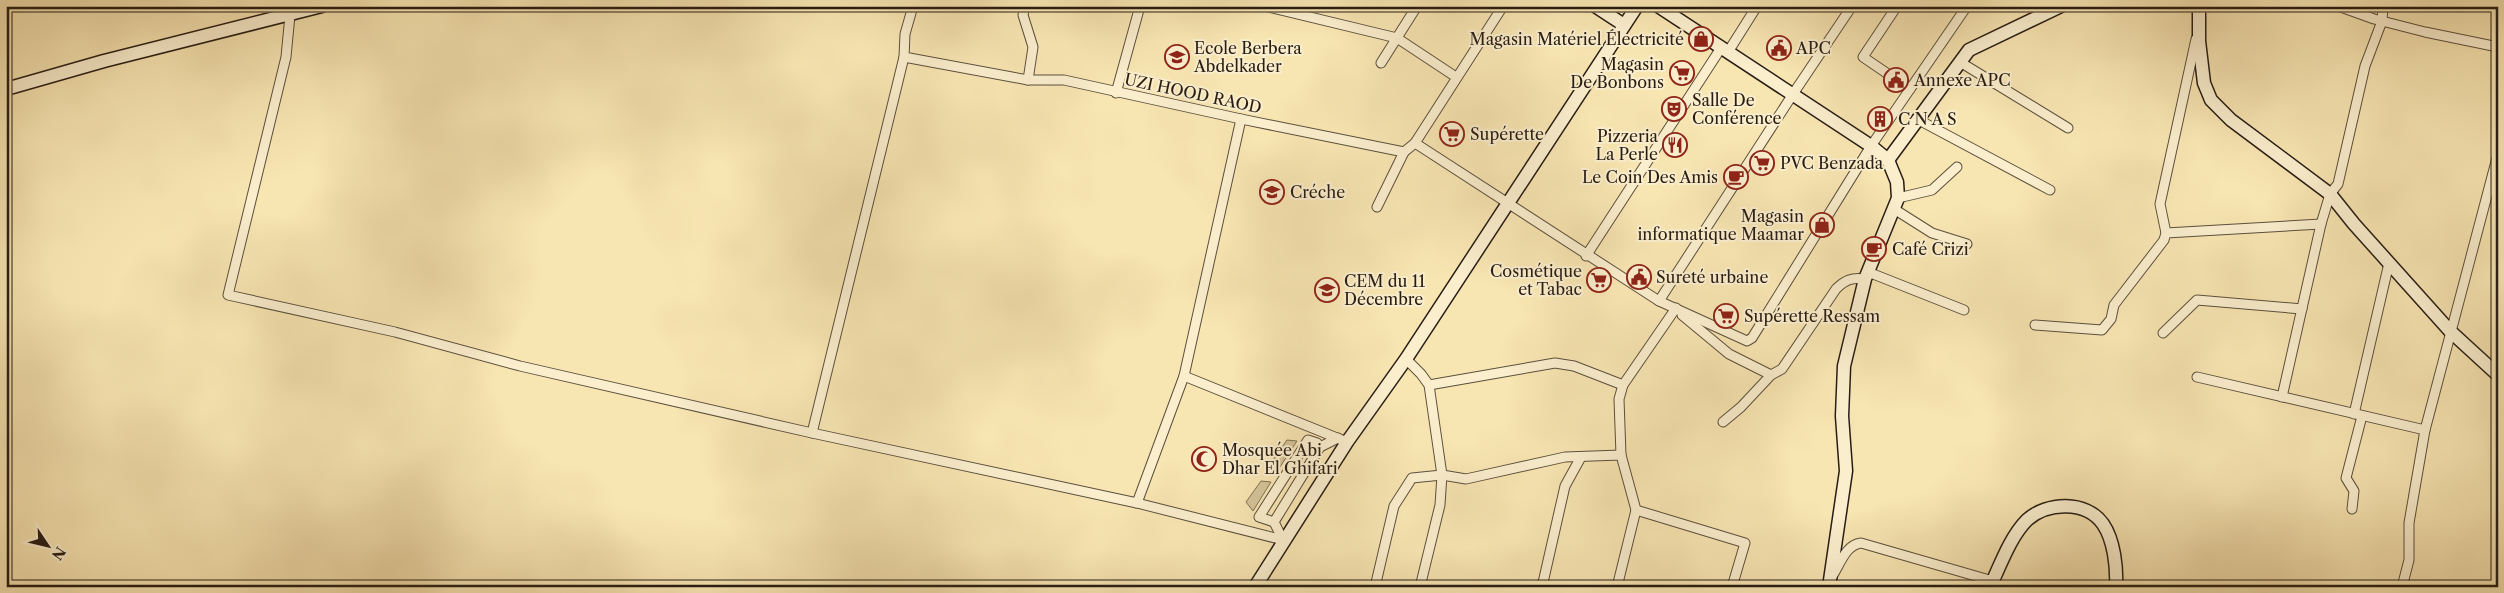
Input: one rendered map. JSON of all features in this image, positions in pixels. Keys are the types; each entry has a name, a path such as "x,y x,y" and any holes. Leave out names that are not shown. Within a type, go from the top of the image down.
{"main road":[{"path":"6,88 104,61 322,6"},
{"path":"1595,6 1624,25"},
{"path":"1255,587 1343,440 1406,359 1637,6"},
{"path":"1658,6 1871,146 1888,160 1897,182 1896,204 1866,275 1844,366 1842,416 1846,471 1830,583"},
{"path":"1888,160 1969,50 2061,6"},
{"path":"2199,6 2204,84 2211,100 2231,120 2330,194 2450,330 2498,375"},
{"path":"1991,584 2014,540 2027,520 2046,508 2066,505 2078,507 2102,522 2110,538 2116,587"}],"street":[{"path":"812,433 904,57 905,34 913,6"},
{"path":"1025,6 1023,15 1033,47 1028,80"},
{"path":"1116,93 1140,6"},
{"path":"1264,6 1397,38 1456,77"},
{"path":"1381,63 1417,6"},
{"path":"1377,207 1404,152 1415,143 1503,6"},
{"path":"1586,256 1725,50 1757,6"},
{"path":"1659,301 1792,94 1852,6"},
{"path":"1896,6 1863,57 1910,89"},
{"path":"1415,143 1586,256 1659,301 1747,341 1752,338 1871,146 1966,6"},
{"path":"2338,6 2382,21 2498,47"},
{"path":"2282,397 2321,224 2330,194 2338,184 2365,66 2382,21 2383,6"},
{"path":"290,15 286,57 228,295 395,332 520,366 812,433 1137,503 1283,540"},
{"path":"2035,326 2102,330 2111,319 2114,305 2156,252 2166,233 2160,204 2199,28"},
{"name":"UZI HOOD RAOD","path":"904,57 1028,80 1064,80 1116,93 1404,152"},
{"path":"1960,62 2068,128"},
{"path":"1137,503 1184,376 1241,119"},
{"path":"1917,119 2050,190"},
{"path":"2402,587 2409,560 2409,523 2425,430 2498,154"},
{"path":"1896,204 1932,190 1958,167"},
{"path":"1896,204 1932,232 1967,244"},
{"path":"2166,233 2321,224"},
{"path":"2352,509 2354,490 2346,478 2389,263"},
{"path":"1723,422 1741,407 1771,375 1782,369 1836,289 1843,282 1866,275 1964,310"},
{"path":"2163,333 2197,300 2302,309"},
{"path":"1676,308 1730,354 1771,375"},
{"path":"1617,587 1636,510 1621,455 1619,399 1623,385 1676,308"},
{"path":"1406,359 1422,374 1429,385 1442,475 1440,505 1420,587"},
{"path":"1429,385 1555,363 1574,366 1623,385"},
{"path":"1184,376 1343,440"},
{"path":"2197,377 2425,430"},
{"path":"1283,540 1274,522 1259,517 1308,440 1318,443 1320,447"},
{"path":"1274,522 1320,447 1343,440"},
{"path":"1375,587 1394,506 1412,478 1442,475 1466,479 1565,457 1621,455"},
{"path":"1542,587 1565,486 1581,457"},
{"path":"1636,510 1745,543 1732,587"},
{"path":"1830,583 1848,548 1852,544 1861,543 1991,584"}],"shaded area":[{"path":"1287,440 1297,441 1278,470 1271,463"},
{"path":"1261,481 1271,482 1253,511 1246,502"}],"place":[{"name":"Magasin Matériel Électricité","path":"1701,39"},
{"name":"APC","path":"1779,48"},
{"name":"Ecole Berbera Abdelkader","path":"1177,57"},
{"name":"Magasin De Bonbons","path":"1682,73"},
{"name":"Annexe APC","path":"1896,80"},
{"name":"Salle De Conférence","path":"1674,109"},
{"name":"C N A S","path":"1880,119"},
{"name":"Supérette","path":"1452,134"},
{"name":"Pizzeria La Perle","path":"1675,145"},
{"name":"PVC Benzada","path":"1762,163"},
{"name":"Le Coin Des Amis","path":"1736,177"},
{"name":"Créche","path":"1272,192"},
{"name":"Magasin informatique Maamar","path":"1822,225"},
{"name":"Café Crizi","path":"1874,249"},
{"name":"Sureté urbaine","path":"1639,277"},
{"name":"Cosmétique et Tabac","path":"1599,280"},
{"name":"CEM du 11 Décembre","path":"1327,290"},
{"name":"Supérette Ressam","path":"1726,316"},
{"name":"Mosquée Abi Dhar El Ghifari","path":"1204,459"}]}
